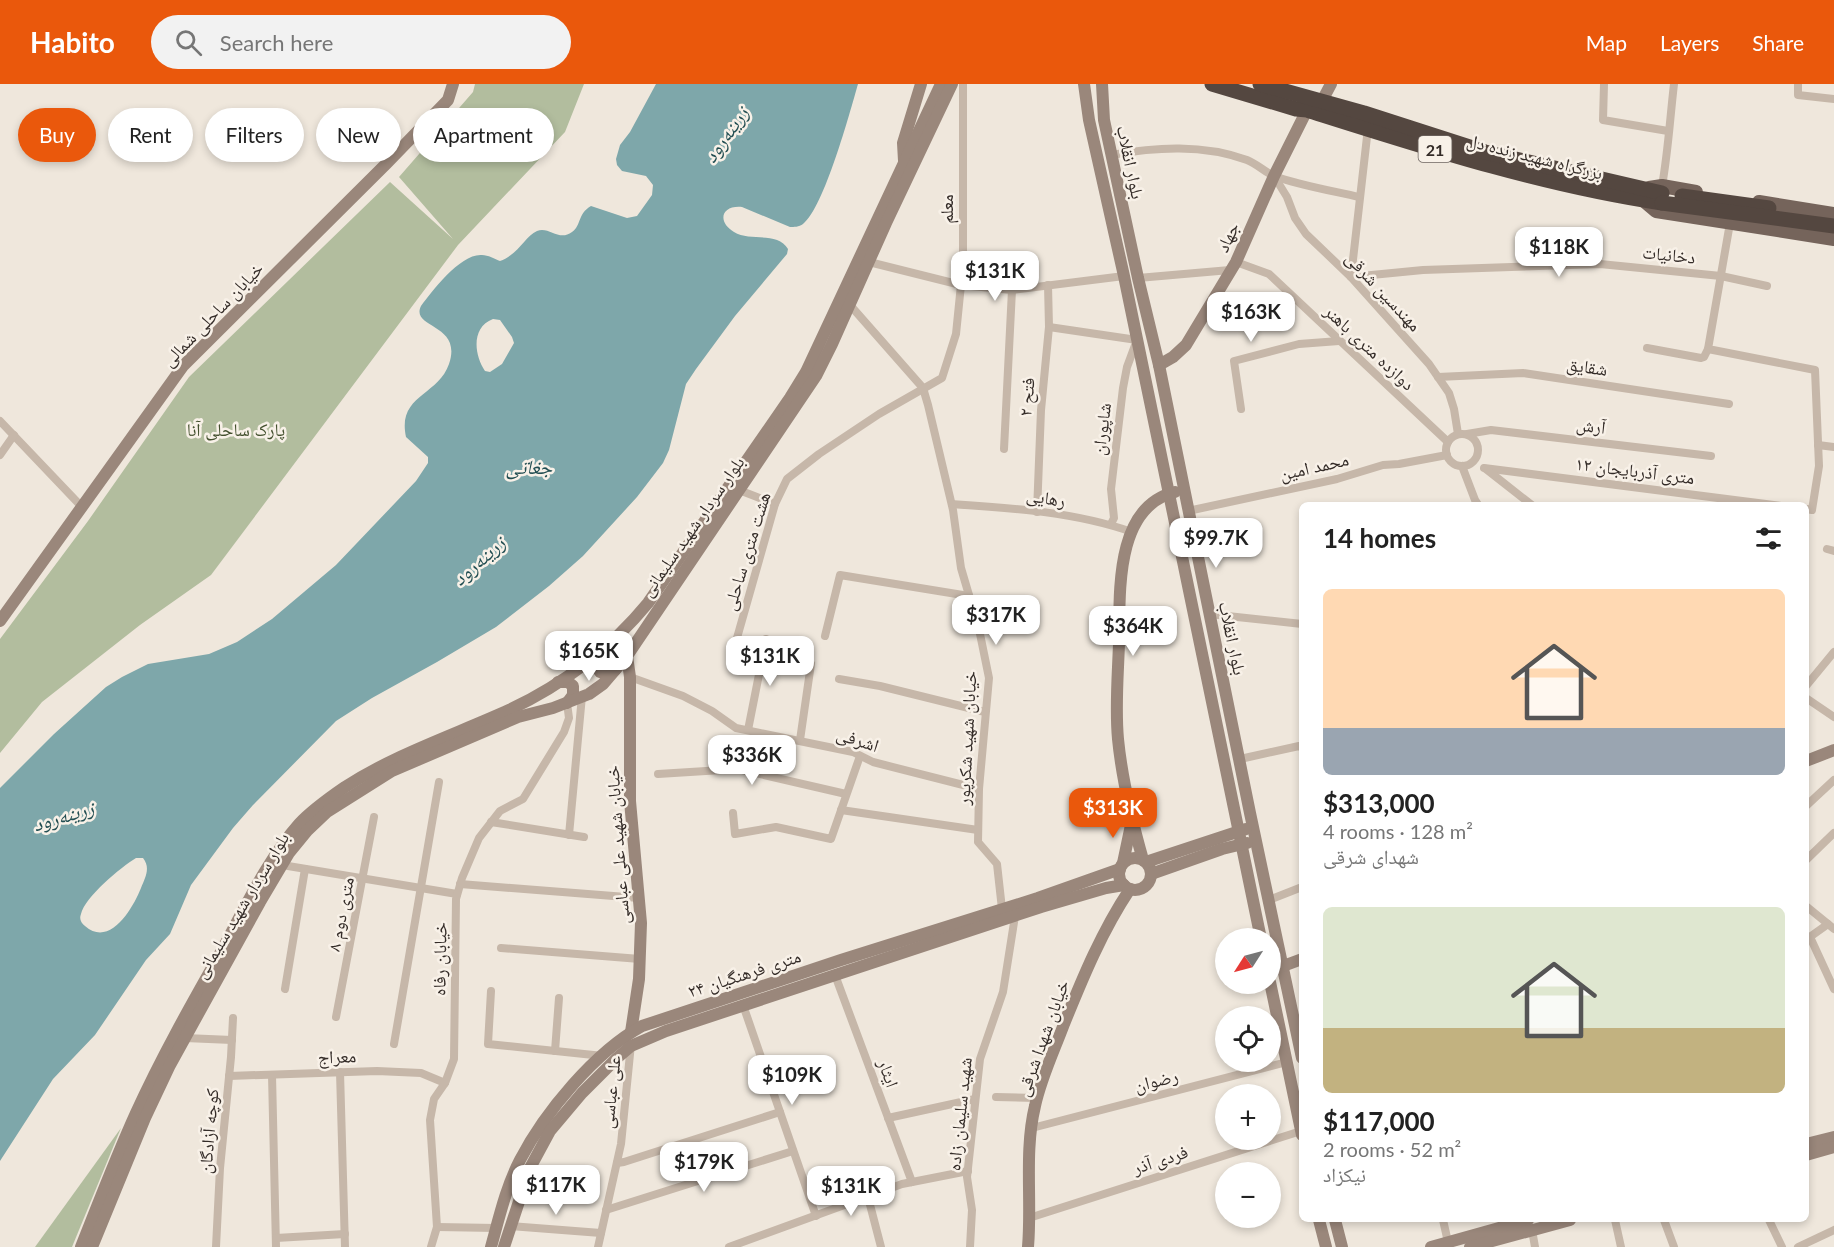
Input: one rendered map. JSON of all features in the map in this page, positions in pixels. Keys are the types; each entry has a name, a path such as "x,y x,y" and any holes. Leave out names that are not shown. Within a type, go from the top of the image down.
{"highway":[{"name":"بزرگراه شهید زنده دل","path":"1212,84 1296,109 1308,110 1481,163 1618,197 1662,194"},
{"name":"بزرگراه شهید زنده دل","path":"1260,84 1485,152 1644,194"},
{"name":"21","path":"1662,194 1829,214"},
{"name":"21","path":"1662,194 1834,226"}],"main road":[{"name":"خیابان ساحلی شمالی","path":"0,621 183,366 410,140 448,100 453,84"},
{"path":"904,162 903,143 921,84"},
{"name":"بلوار انقلاب","path":"1084,84 1089,120 1124,276 1259,928"},
{"name":"بلوار انقلاب","path":"1102,84 1104,120 1159,365 1269,900 1272,928"},
{"path":"1322,101 1331,84"},
{"name":"بلوار سردار شهید سلیمانی","path":"81,1247 135,1114 160,1062 281,848 300,824 343,789 384,764 510,709 558,682 597,654 630,625 648,603 790,398 823,339 904,162 951,87"},
{"name":"بلوار سردار شهید سلیمانی","path":"92,1247 145,1118 185,1038 227,959 282,865 307,831 327,812 392,771 518,717 567,703 582,696 603,684 627,656 816,376 951,87"},
{"name":"جهاد","path":"1159,365 1173,357 1186,345 1233,266 1274,176 1308,110"},
{"path":"1089,120 1104,120"},
{"name":"بزرگراه شهید زنده دل","path":"1644,194 1656,211 1827,238"},
{"path":"1827,238 1825,231 1829,214"},
{"path":"1132,821 1120,878 1127,887 1135,890 1148,883 1147,865 1132,821 1118,740 1121,573 1125,549 1132,532 1148,506 1161,495 1184,490"},
{"path":"597,654 596,665 600,672 615,670"},
{"name":"خیابان شهید علی عباسی","path":"627,656 630,677 630,801 641,922 639,979 631,1032"},
{"path":"558,682 568,682 573,686 573,695 567,703"},
{"path":"1809,760 1834,750"},
{"path":"1147,865 1253,827"},
{"path":"1122,866 1132,858 1147,865 1256,841"},
{"name":"۲۴ متری فرهنگیان","path":"504,1247 530,1168 550,1131 582,1093 631,1046 742,999 1122,866"},
{"name":"۲۴ متری فرهنگیان","path":"490,1247 519,1162 541,1124 574,1085 631,1032 642,1026 836,975 1106,888 1127,887"},
{"name":"خیابان شهدا شرقی","path":"1028,1247 1032,1128 1037,1098 1047,1066 1087,968 1127,887"},
{"path":"1281,967 1299,960"},
{"name":"بلوار انقلاب","path":"1281,983 1299,1047"},
{"path":"1273,994 1299,1119"},
{"path":"1809,1143 1834,1137"},
{"path":"1809,1154 1834,1147"},
{"path":"1336,1222 1343,1246"},
{"path":"1431,1247 1530,1225 1554,1222"},
{"path":"1470,1247 1530,1225"},
{"path":"1317,1247 1320,1226"},
{"path":"1320,1226 1326,1247"}],"street":[{"path":"1604,84 1603,120 1668,131"},
{"path":"1662,194 1674,84"},
{"path":"1798,84 1798,95 1834,99"},
{"name":"معلم","path":"923,388 942,378 956,334 963,265 951,87"},
{"path":"1351,277 1368,128"},
{"path":"1111,154 1145,149 1178,148 1219,153 1248,161 1274,176 1359,197"},
{"name":"مهندسین شرقی","path":"1274,176 1287,196 1295,218 1306,234 1351,277 1429,364 1449,393 1463,434"},
{"path":"1647,348 1701,358 1708,349 1730,223"},
{"path":"869,262 961,285 1012,290 1124,276"},
{"name":"دخانیات","path":"1351,277 1423,270 1599,264 1721,276 1767,286"},
{"path":"1138,278 1233,266"},
{"name":"دوازده متری باهنر","path":"1233,266 1269,274 1448,442"},
{"name":"فتح ۲","path":"1037,512 1041,410 1049,327 1048,285"},
{"path":"1004,449 1012,290"},
{"path":"850,305 923,388"},
{"path":"1049,327 1137,340"},
{"name":"شاپوران","path":"1111,524 1114,518 1111,489 1123,388 1127,367 1137,340"},
{"path":"1241,409 1234,361 1299,344 1339,341"},
{"path":"1708,349 1815,370 1819,466 1812,510 1809,510"},
{"name":"شقایق","path":"1438,377 1523,373 1729,404"},
{"name":"خیابان شهید شکرپور","path":"923,388 952,504 961,568 979,629 988,678 978,842 997,864 1002,909"},
{"name":"هشت متری ساحلی","path":"733,652 776,504 787,479 819,454 923,388"},
{"path":"0,421 81,506"},
{"name":"آرش","path":"1463,434 1491,430 1711,456"},
{"path":"1463,434 1474,438 1478,448 1476,459 1462,466 1453,463 1447,455 1448,442 1453,436 1463,434"},
{"path":"0,455 14,435"},
{"path":"1818,445 1834,447"},
{"name":"محمد امین","path":"1188,511 1337,479 1383,465 1447,455"},
{"path":"1472,463 1484,468 1528,502"},
{"path":"1462,466 1476,502"},
{"name":"۱۲ متری آذربایجان","path":"1484,468 1750,502"},
{"path":"739,490 776,504"},
{"name":"رهایی","path":"952,504 1037,512 1111,524 1132,532"},
{"path":"825,636 840,575 969,596"},
{"path":"1209,614 1299,624"},
{"path":"748,730 766,639"},
{"path":"1809,682 1834,652"},
{"path":"800,740 811,664"},
{"name":"اشرفی","path":"630,677 683,696 712,711 736,728 853,752 873,762 980,789"},
{"path":"839,679 880,686 985,712"},
{"path":"568,835 582,696"},
{"path":"1809,701 1834,717"},
{"name":"خیابان رفاه","path":"431,1247 437,1227 430,1120 434,1099 445,1083 454,1059 457,894 479,838 500,811 523,799 564,732 569,718 567,703"},
{"path":"1240,759 1299,746"},
{"path":"733,813 735,834 776,827 831,839 860,756"},
{"path":"658,774 738,769 846,794"},
{"path":"1809,803 1834,780"},
{"path":"394,1044 440,782"},
{"path":"840,810 978,830"},
{"name":"۸ متری دوم","path":"336,1017 374,817"},
{"path":"491,822 584,837"},
{"path":"1809,857 1834,833"},
{"path":"282,865 457,894"},
{"path":"285,989 305,869"},
{"path":"460,884 639,898"},
{"path":"1269,900 1299,888"},
{"path":"1809,908 1833,927 1809,939"},
{"name":"شهید سلیمان زاده","path":"970,1247 972,1210 968,1171 980,1059 1003,992 1015,916"},
{"path":"1809,941 1834,989"},
{"path":"501,948 640,959"},
{"name":"ایثار","path":"836,975 912,1182"},
{"path":"491,991 488,1044 603,1056"},
{"path":"555,1051 559,998"},
{"path":"742,999 816,1216"},
{"name":"کوچه آزادگان","path":"216,1247 232,1018"},
{"name":"علی عباسی","path":"598,1247 621,1144 631,1032"},
{"path":"185,1038 232,1040"},
{"name":"رضوان","path":"1032,1128 1287,1062"},
{"name":"معراج","path":"229,1076 376,1071 421,1073 445,1083"},
{"path":"340,1072 345,1247"},
{"path":"272,1075 276,1242 345,1234"},
{"path":"996,1097 1037,1098"},
{"path":"888,1118 975,1099"},
{"path":"617,1163 780,1112"},
{"name":"فردی آذر","path":"1029,1218 1299,1134"},
{"path":"606,1210 793,1151"},
{"path":"729,1247 912,1182 968,1171"},
{"path":"868,1197 881,1247"},
{"path":"1443,1222 1448,1242"},
{"path":"1615,1222 1621,1247"},
{"path":"1665,1222 1674,1247"},
{"path":"1770,1222 1782,1247"},
{"path":"1530,1225 1535,1247"},
{"path":"510,1226 601,1233"},
{"path":"437,1227 496,1228"},
{"path":"1798,1247 1834,1230"}],"green space":[{"name":"پارک ساحلی آنا","path":"475,84 584,84 565,132 554,144 554,108 459,108 473,92"},
{"name":"پارک ساحلی آنا","path":"413,161 537,162 458,245 211,575 140,625 42,702 0,753 0,639 88,521 189,377 390,182 453,239 399,177"},
{"path":"121,1128 72,1247 35,1247"}],"water":[{"name":"جغاتی","path":"656,84 858,84 828,180 811,215 803,224 790,227 742,207 726,211 725,224 734,232 778,240 788,249 787,254 735,316 686,384 669,450 663,463 637,497 583,556 549,586 496,627 336,721 253,805 191,885 170,934 146,960 95,1035 53,1079 0,1161 0,788 54,734 106,687 148,664 209,654 237,642 272,619 336,565 416,481 428,463 428,457 406,437 407,412 444,375 451,351 449,341 443,334 423,319 420,313 421,306 448,274 465,260 482,255 500,261 512,254 533,233 541,230 567,235 575,229 584,212 591,206 627,218 637,216 652,195 653,185 646,176 622,171 617,165 616,159 620,145 630,132","holes":["493,319 500,320 514,343 502,364 490,372 485,371 481,365 477,342 481,328","136,858 143,858 147,866 146,873 126,915 112,929 103,932 94,932 82,924 80,916 89,899 113,875"]}],"water label":[{"name":"زرینه‌رود","path":"725,134"},
{"name":"زرینه‌رود","path":"478,560"},
{"name":"زرینه‌رود","path":"63,815"}]}
